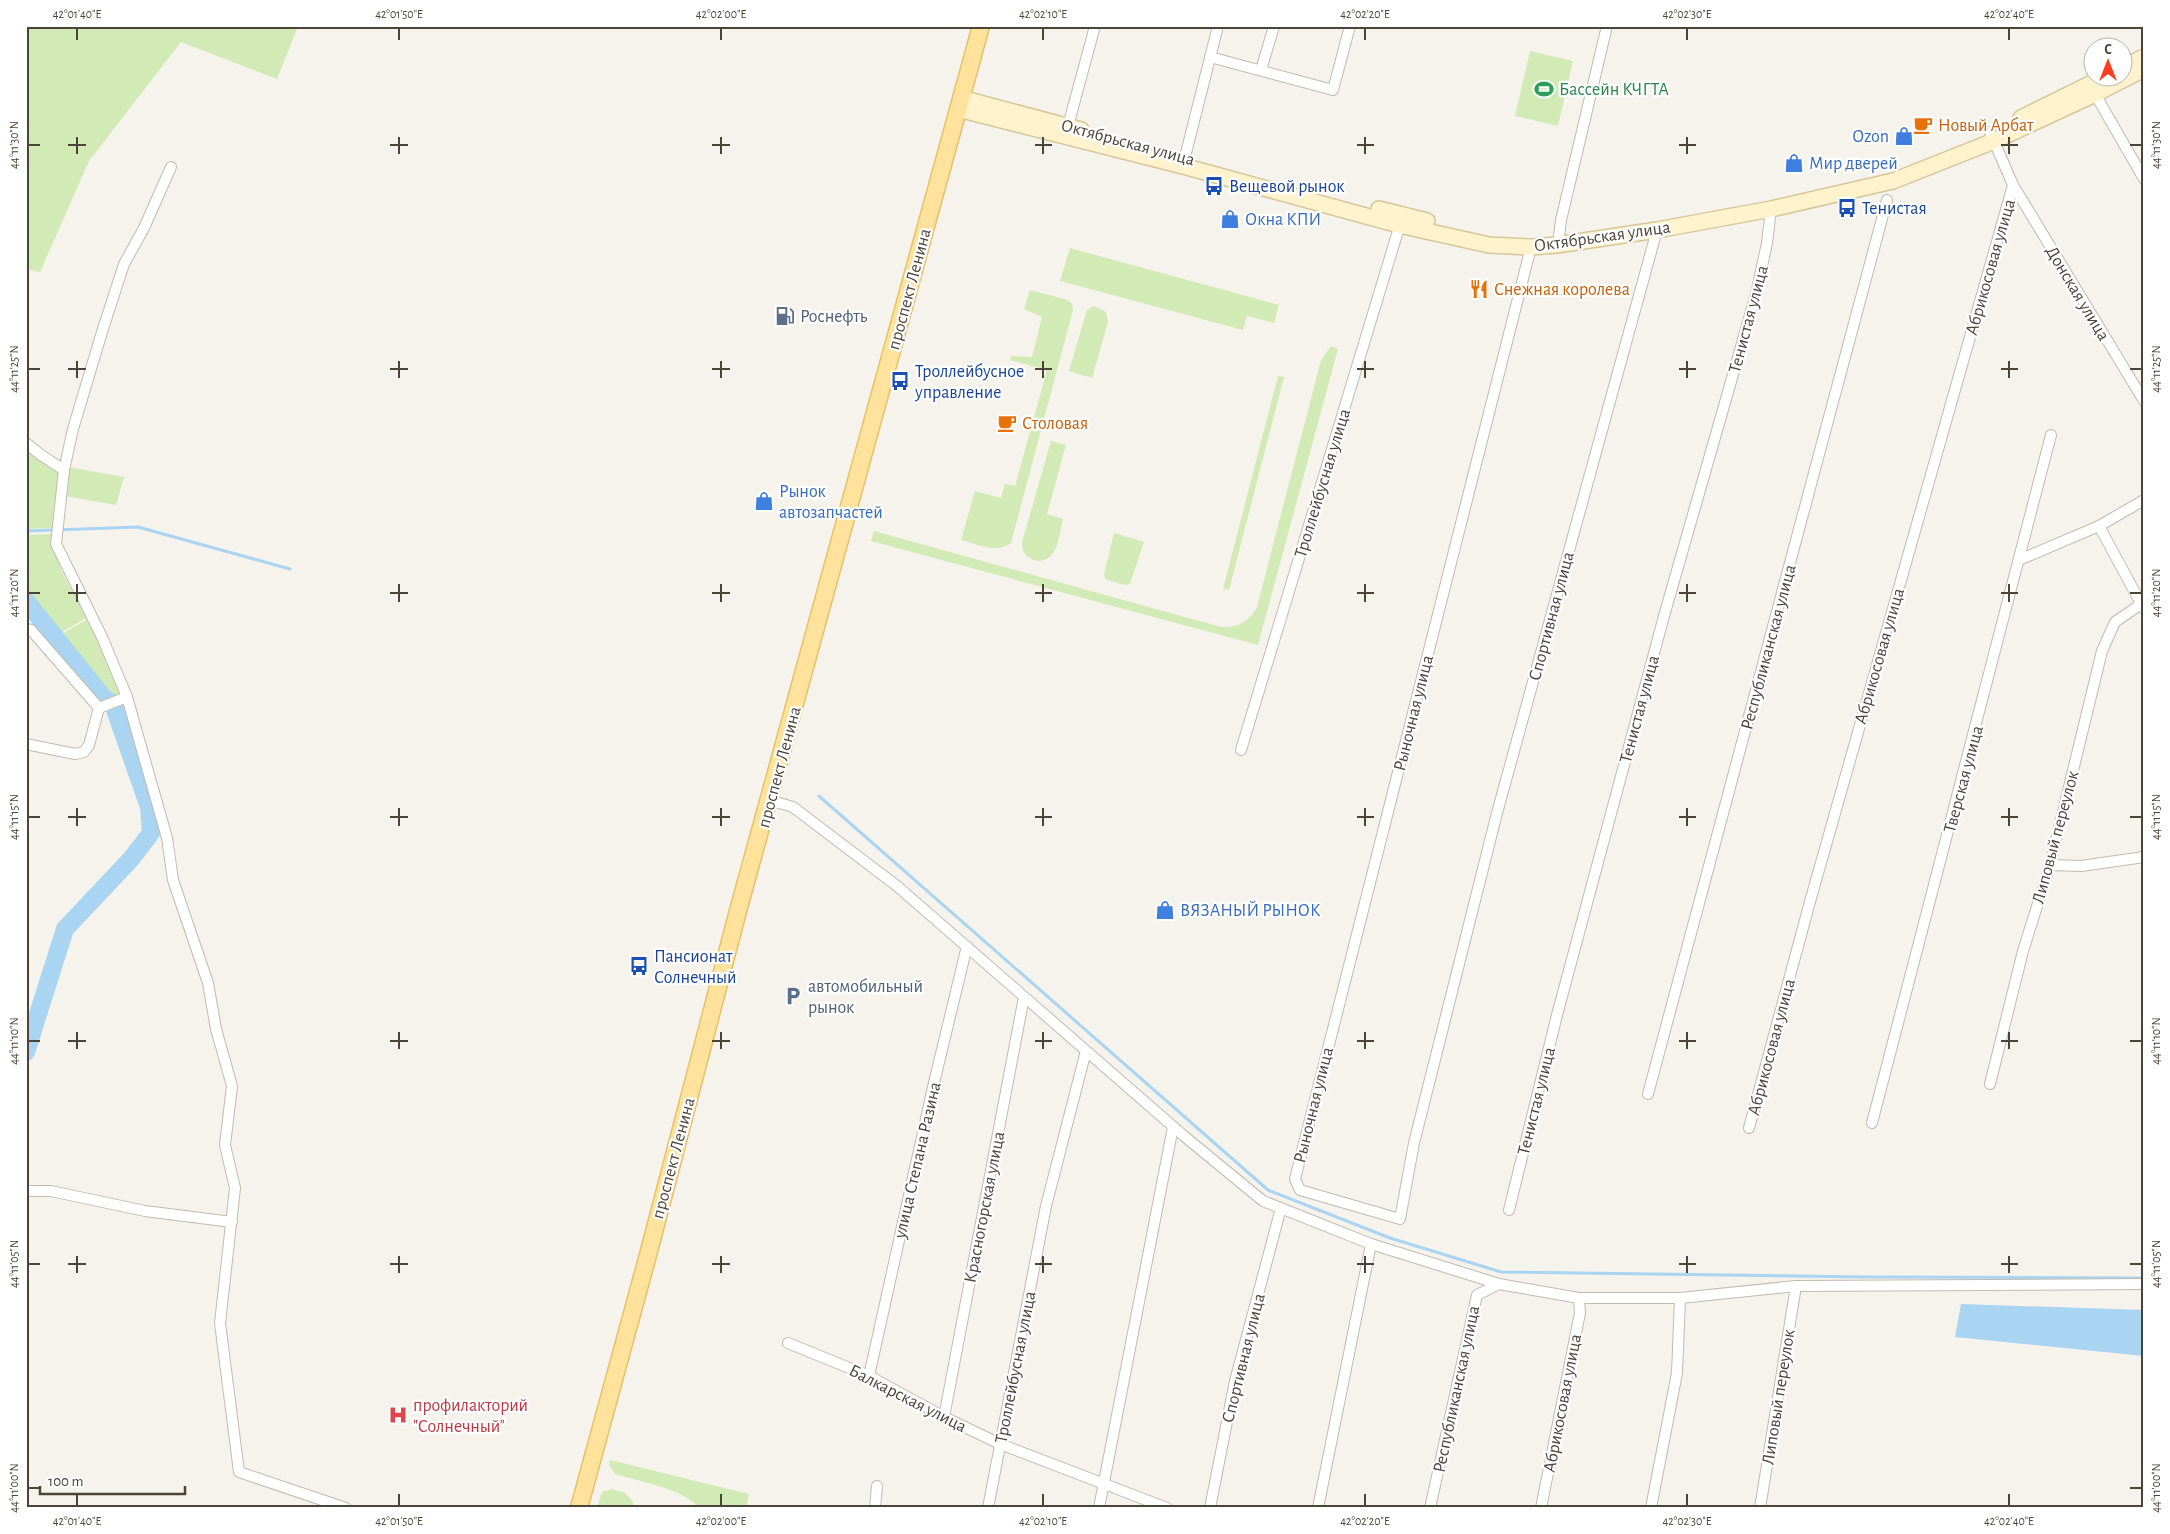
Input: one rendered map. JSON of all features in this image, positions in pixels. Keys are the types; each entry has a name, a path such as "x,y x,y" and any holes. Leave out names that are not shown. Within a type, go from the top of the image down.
{"main road":[{"name":"проспект Ленина","path":"579,1508 769,800 981,26"},
{"path":"2132,63 2144,58"},
{"name":"Октябрьская улица","path":"960,104 1047,132 1067,131 1185,158 1489,245 1531,247 1657,230 1771,209 1893,181 1992,136 2095,94 2144,69"},
{"name":"Октябрьская улица","path":"960,104 1401,220 1488,236 1543,237 1559,236 1745,205 1883,174 1992,136 2083,88"}],"street":[{"path":"1067,131 1095,26"},
{"path":"1185,158 1218,26"},
{"path":"1260,70 1274,26"},
{"path":"1210,57 1333,90 1350,26"},
{"path":"1559,236 1561,220 1607,26"},
{"path":"2095,94 2144,179"},
{"name":"Донская улица","path":"1992,136 2013,185 2144,401"},
{"path":"171,167 144,228 124,264 76,420 64,470 57,518 56,544 102,637 122,698 167,838 173,880 208,983 216,1029 232,1086 225,1145 235,1188 220,1323 238,1472 346,1508"},
{"name":"Абрикосовая улица","path":"1748,1128 1811,898 2013,185"},
{"name":"Республиканская улица","path":"1648,1094 1887,200"},
{"name":"Тенистая улица","path":"1508,1210 1557,1015 1664,616 1756,294 1767,243 1771,209"},
{"name":"Троллейбусная улица","path":"1241,750 1401,220"},
{"name":"Спортивная улица","path":"1295,1179 1300,1190 1400,1218 1414,1143 1442,1039 1448,1004 1497,813 1657,230"},
{"name":"Рыночная улица","path":"1295,1179 1531,247"},
{"name":"Тверская улица","path":"1872,1123 2051,435"},
{"path":"26,443 64,470"},
{"path":"2019,560 2098,526 2144,500"},
{"path":"2098,526 2142,606"},
{"name":"Липовый переулок","path":"1990,1084 2023,951 2050,865 2102,650 2115,622 2142,606"},
{"path":"26,620 29,630 99,708"},
{"path":"99,708 122,698"},
{"path":"26,744 75,754 84,752 89,745 99,708"},
{"path":"769,800 793,807 897,886 1173,1127 1263,1201 1370,1244 1499,1284 1578,1298 1680,1298 1796,1286 2144,1284"},
{"path":"2050,865 2081,866 2144,857"},
{"name":"улица Степана Разина","path":"869,1376 933,1087 967,946"},
{"name":"Красногорская улица","path":"944,1417 1024,997"},
{"name":"Троллейбусная улица","path":"988,1508 1046,1206 1086,1052"},
{"path":"1099,1508 1173,1127"},
{"path":"26,1191 51,1191 145,1212 232,1222"},
{"name":"Спортивная улица","path":"1210,1508 1235,1381 1281,1208"},
{"path":"1318,1508 1370,1244"},
{"name":"Республиканская улица","path":"1430,1508 1477,1295 1499,1284"},
{"name":"Липовый переулок","path":"1760,1508 1796,1286"},
{"name":"Абрикосовая улица","path":"1541,1508 1580,1313 1578,1298"},
{"path":"1651,1508 1677,1373 1680,1298"},
{"name":"Балкарская улица","path":"788,1343 869,1376 944,1417 1000,1444 1104,1482 1167,1508"},
{"path":"875,1508 878,1486"}],"green space":[{"path":"26,26 298,26 277,79 181,42 89,161 40,272 26,269"},
{"name":"Бассейн КЧГТА","path":"1530,51 1573,61 1558,126 1515,116"},
{"path":"1070,248 1279,305 1274,323 1247,316 1243,330 1060,281"},
{"path":"1030,290 1068,300 1072,304 1073,310 1011,543 1000,548 993,548 961,540 975,491 1001,498 1005,484 1015,486 1047,370 1010,360 1011,356 1032,357 1042,317 1024,309"},
{"path":"1094,306 1106,312 1108,322 1092,378 1069,371 1087,310"},
{"path":"1331,346 1338,349 1258,645 871,541 874,531 1221,627 1238,625 1247,620 1257,607 1321,360"},
{"path":"1278,376 1284,377 1229,590 1223,589"},
{"path":"1051,441 1066,445 1047,514 1063,519 1054,551 1048,558 1037,561 1028,557 1022,542"},
{"path":"26,447 60,472 53,528 26,529"},
{"path":"69,467 124,477 116,505 64,496"},
{"path":"1114,533 1144,542 1130,584 1125,585 1107,580 1104,575"},
{"path":"52,534 53,545 60,566 88,617 57,635 26,591 26,535"},
{"path":"88,619 123,696 109,699 58,636"},
{"path":"610,1460 749,1494 746,1508 698,1508 693,1502 673,1491 615,1474 609,1465"},
{"path":"612,1489 625,1493 633,1502 633,1508 597,1508 602,1492"}],"water":[{"path":"1961,1304 2144,1310 2144,1356 1955,1337"}],"waterway":[{"path":"26,531 138,527 290,569"},
{"path":"26,601 103,697 113,704 149,807 151,833 131,859 65,929 26,1052"},
{"path":"819,796 1268,1190 1390,1238 1501,1272 1865,1277 2144,1278"}],"place":[{"name":"Бассейн КЧГТА","path":"1544,89"},
{"name":"Новый Арбат","path":"1923,125"},
{"name":"Ozon","path":"1904,136"},
{"name":"Мир дверей","path":"1794,163"},
{"name":"Вещевой рынок","path":"1214,186"},
{"name":"Тенистая","path":"1847,208"},
{"name":"Окна КПИ","path":"1230,219"},
{"name":"Снежная королева","path":"1479,289"},
{"name":"Роснефть","path":"785,316"},
{"name":"Троллейбусное управление","path":"900,381"},
{"name":"Столовая","path":"1007,423"},
{"name":"Рынок автозапчастей","path":"764,501"},
{"name":"ВЯЗАНЫЙ РЫНОК","path":"1165,910"},
{"name":"Пансионат Солнечный","path":"639,966"},
{"name":"автомобильный рынок","path":"793,996"},
{"name":"профилакторий \"Солнечный\"","path":"398,1415"}]}
